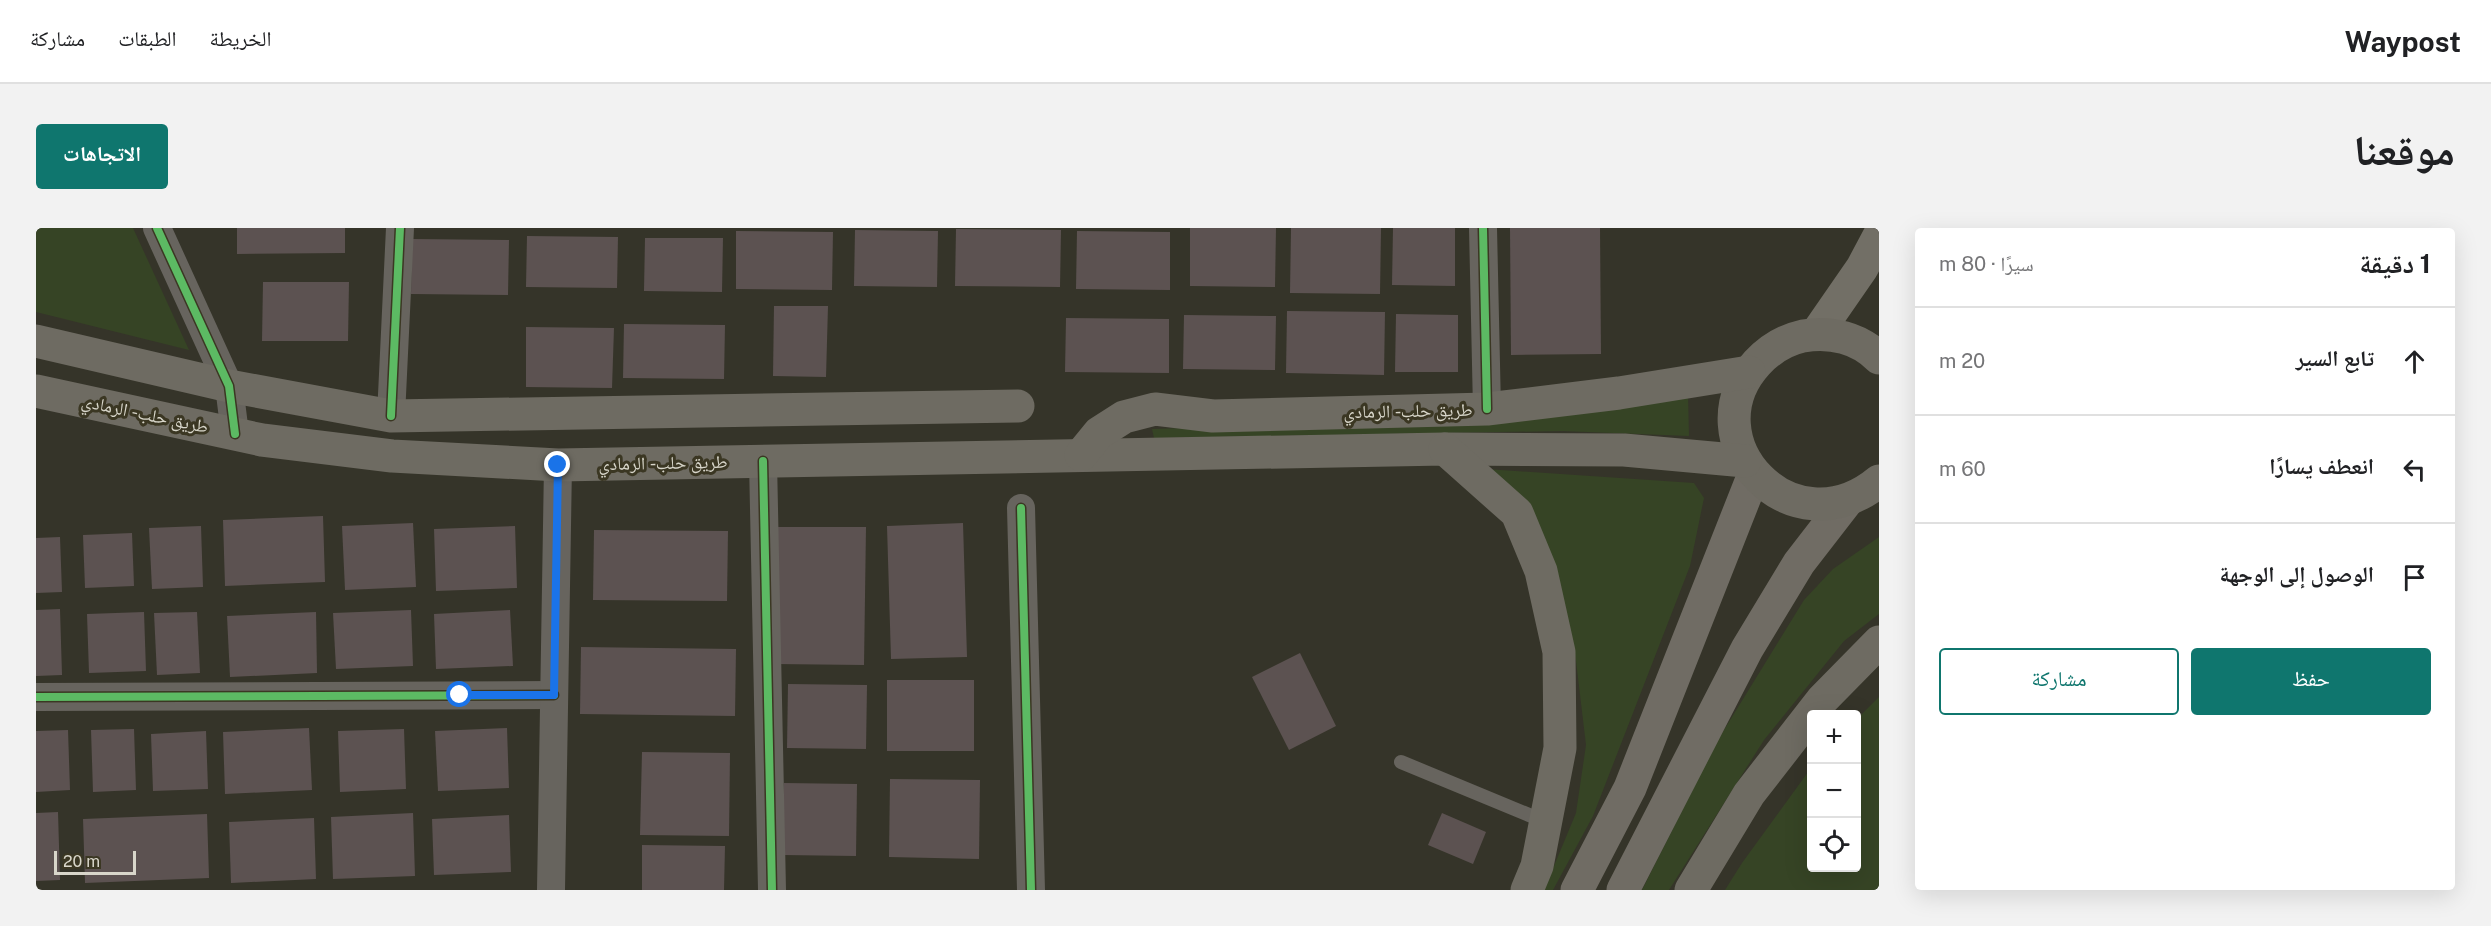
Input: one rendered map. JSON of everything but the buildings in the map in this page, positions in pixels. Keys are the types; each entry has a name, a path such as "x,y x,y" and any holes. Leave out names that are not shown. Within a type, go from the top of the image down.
{"highway":[{"path":"1879,358 1869,348 1844,336 1817,333 1790,339 1767,352 1749,372 1736,401 1735,432 1750,468 1773,491 1796,502 1821,505 1847,501 1867,491 1879,481"},
{"path":"36,341 229,386 392,416 1018,406"},
{"name":"طريق حلب - الرمادي","path":"1082,455 1099,433 1124,417 1155,409 1213,416 1486,409 1619,393 1749,372"},
{"name":"طريق حلب - الرمادي","path":"36,391 262,440 392,456 558,465 1445,449 1624,450 1750,468"},
{"path":"909,408 912,457"},
{"path":"1445,449 1517,513 1541,571 1559,652 1560,748 1537,866 1527,890"},
{"path":"1691,890 1749,794 1822,700 1879,642"}],"main road":[{"path":"1817,333 1862,268 1879,236"},
{"path":"1576,890 1630,788 1750,468"},
{"path":"1623,890 1747,649 1799,563 1847,501"}],"street":[{"path":"157,228 229,386 235,434"},
{"path":"392,416 400,228"},
{"path":"1483,228 1486,409"},
{"path":"763,460 772,890"},
{"path":"551,890 558,465"},
{"path":"1021,508 1031,890"},
{"path":"36,697 554,695"}],"lane":[{"path":"1401,762 1546,822"}],"green space":[{"path":"36,228 133,228 189,350 36,312"},
{"path":"1688,394 1689,436 1562,431 1154,438 1152,429 1370,422"},
{"path":"1486,469 1694,483 1704,498 1690,566 1593,816 1553,890 1544,890 1576,813 1586,745 1576,661 1555,570"},
{"path":"1879,537 1879,614 1844,641 1764,740 1669,890 1642,890 1716,743 1804,600 1833,569"},
{"path":"1879,697 1879,890 1725,890 1807,774 1807,872 1861,872 1861,715"}],"cycle path":[{"path":"157,228 229,386 235,434"},
{"path":"391,416 400,228"},
{"path":"1483,228 1487,409"},
{"path":"763,461 772,890"},
{"path":"1021,508 1031,890"},
{"path":"36,697 554,695"}],"route":[{"path":"460,695 554,695 558,465"}]}
